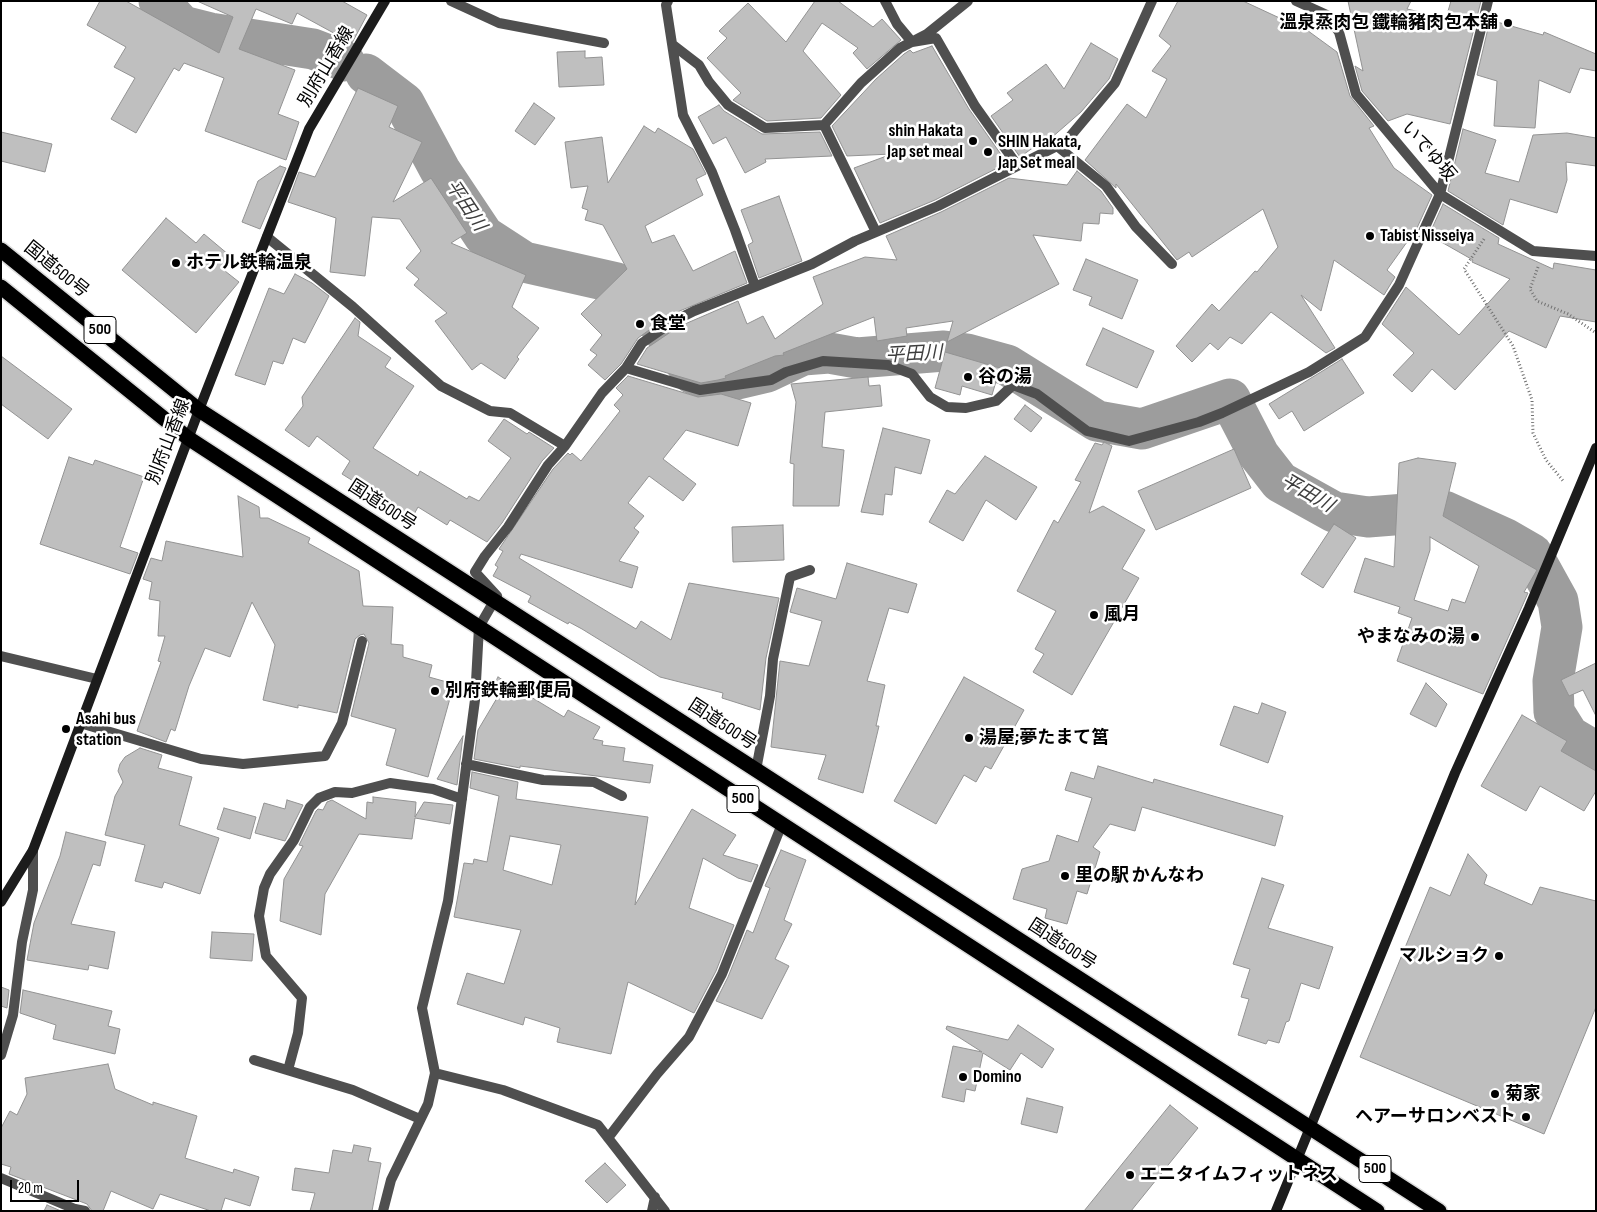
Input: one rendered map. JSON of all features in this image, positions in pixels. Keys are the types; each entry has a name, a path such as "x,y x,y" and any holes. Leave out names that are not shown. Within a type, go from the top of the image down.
{"highway":[{"name":"国道500号","path":"1,250 199,410 1439,1211"},
{"name":"500","path":"1,287 188,438 1377,1211"}],"main road":[{"name":"別府山香線","path":"1,902 33,850 188,438 309,129 385,1"},
{"path":"1276,1211 1455,773 1529,608 1596,448"}],"street":[{"path":"451,1 499,23 604,44"},
{"path":"668,1 666,6 683,115 712,172 755,286"},
{"path":"885,1 897,24 912,42"},
{"path":"673,45 699,65 709,82 728,105 765,128 824,125 861,83 900,48 927,34 968,1"},
{"path":"383,1211 391,1180 428,1104 436,1073 422,1008 448,901 474,700 478,627 498,596 475,572 508,527 548,465 565,446 602,393 626,368 642,343 674,321 812,264 876,232 938,206 1068,139 1115,83 1152,1"},
{"name":"いでゆ坂","path":"1296,1 1327,15 1339,32 1356,94 1440,194 1533,251 1596,256"},
{"path":"626,368 700,390 771,380 786,372 823,361 888,365 912,374 930,397 947,408 966,408 996,400 1013,385 1037,394 1087,431 1128,441 1199,422 1224,412 1310,372 1365,337 1399,285 1440,194 1488,1"},
{"path":"912,42 936,38 974,106 1017,165"},
{"path":"824,125 876,232"},
{"path":"1057,146 1106,186 1136,227 1172,264"},
{"path":"267,236 353,307 441,386 490,411 510,413 565,446"},
{"path":"756,770 770,696 773,659 790,577 810,570"},
{"path":"80,723 201,759 243,764 325,756 342,723 362,641"},
{"path":"1,656 97,679"},
{"path":"466,764 543,780 594,782 622,796"},
{"path":"288,1070 298,1033 302,998 266,956 259,916 264,888 270,874 294,840 310,807 319,798 335,792 352,793 390,783 433,789 462,799"},
{"path":"608,1138 689,1037 722,974 782,824"},
{"path":"1,1054 13,1015 22,942 33,890 33,850"},
{"path":"254,1060 353,1090 420,1120"},
{"path":"436,1073 503,1090 598,1125 665,1211"},
{"path":"1,1178 75,1209 85,1211"},
{"path":"652,1211 655,1197"}],"path":[{"path":"1493,226 1464,269 1513,346 1532,400 1532,432 1546,460 1576,496"},
{"path":"1543,252 1530,289 1537,301 1568,314 1596,333"}],"building":[{"path":"100,1 126,1 219,53 233,17 197,1 342,1 367,15 352,43 297,13 292,24 256,9 239,49 295,70 278,114 299,122 286,160 205,131 224,78 184,63 179,71 174,68 136,133 111,119 135,78 114,67 126,47 87,25"},
{"path":"815,1 838,1 873,27 882,19 901,40 867,69 853,53 858,48 822,23 803,51 841,95 821,118 767,121 733,100 741,93 707,58 727,38 719,31 748,3 786,42"},
{"path":"1178,1 1243,1 1286,21 1289,17 1337,52 1350,96 1374,126 1369,128 1394,168 1432,195 1417,228 1387,270 1395,277 1384,295 1334,260 1321,311 1301,295 1335,348 1326,353 1271,312 1242,344 1230,337 1218,350 1210,343 1192,362 1176,346 1212,304 1219,311 1255,271 1257,272 1278,247 1263,209 1192,257 1189,252 1177,260 1116,184 1116,188 1085,160 1127,104 1146,118 1167,79 1152,71 1171,46 1159,36"},
{"path":"1348,1 1411,1 1407,9 1446,18 1451,1 1481,1 1450,124 1407,114 1388,121 1362,91 1355,66 1363,71"},
{"path":"1490,20 1543,35 1544,32 1596,54 1596,71 1580,68 1570,93 1539,80 1535,128 1494,126 1497,81 1477,75"},
{"path":"1091,43 1118,59 1109,79 1081,112 1050,139 1048,137 1020,157 991,116 1013,100 1007,93 1046,64 1064,89"},
{"path":"932,46 969,109 1007,163 935,200 880,223 854,168 892,154 847,156 832,126 876,79 904,54 910,50 913,53"},
{"path":"585,51 585,58 602,57 604,85 559,87 557,52"},
{"path":"358,88 398,106 389,127 422,142 393,202 431,178 467,233 451,243 526,275 512,307 539,328 517,357 519,359 505,379 481,363 472,370 435,321 447,313 414,285 419,279 406,268 421,251 400,219 372,217 365,276 330,272 336,218 288,202 299,172 315,177"},
{"path":"534,103 555,118 535,145 515,131"},
{"path":"719,105 724,111 762,134 820,132 832,156 765,159 766,162 745,173 726,137 713,144 698,117"},
{"path":"644,126 655,133 658,128 693,149 706,174 696,179 703,195 645,226 652,243 674,235 693,271 735,251 747,283 670,315 638,338 621,364 605,380 588,365 597,355 590,350 602,335 581,314 627,269 603,225 585,220 588,210 582,208 588,186 571,188 565,142 602,137 608,183"},
{"path":"1463,129 1496,140 1485,173 1519,182 1533,135 1567,133 1596,138 1596,166 1566,162 1567,180 1557,213 1510,199 1503,225 1448,191"},
{"path":"1,132 52,144 45,172 1,161"},
{"path":"280,166 286,168 260,229 242,222 258,181"},
{"path":"1077,171 1101,191 1113,208 1113,214 1100,213 1099,224 1083,223 1081,241 1033,235 1059,284 947,342 953,321 906,328 907,336 877,341 874,317 783,353 784,355 775,356 718,380 701,383 637,364 647,348 678,327 738,301 747,324 763,316 775,339 823,304 813,277 865,257 897,260 886,236 941,212 1009,178 1067,185"},
{"path":"779,196 802,261 759,278 748,245 753,242 741,210"},
{"path":"1443,204 1499,238 1498,244 1553,269 1554,263 1596,270 1596,322 1560,316 1546,348 1509,331 1455,390 1432,369 1412,392 1393,375 1414,353 1382,324 1406,287 1459,335 1510,279 1472,262 1473,260 1429,235"},
{"path":"166,218 196,243 204,234 235,260 225,271 239,282 196,333 122,270"},
{"path":"1086,259 1138,280 1122,319 1089,305 1092,297 1073,290"},
{"path":"295,274 312,283 329,296 305,343 293,338 283,364 273,361 265,385 235,375 269,288 284,294"},
{"path":"355,318 360,322 358,336 391,358 385,367 414,386 373,448 418,476 420,471 467,499 469,496 479,501 511,458 488,441 504,419 554,448 542,461 502,523 487,542 450,520 447,525 418,507 412,518 342,474 350,461 317,436 309,447 285,430 303,406 302,397"},
{"path":"1103,328 1154,351 1137,388 1086,365"},
{"name":"谷の湯","path":"945,352 1000,368 992,395 962,386 960,395 935,388"},
{"path":"1,356 72,409 48,439 1,404"},
{"path":"1342,359 1364,393 1304,431 1292,411 1279,419 1269,404"},
{"path":"628,376 698,397 721,394 751,403 738,446 686,430 663,459 696,484 683,501 649,476 628,503 644,516 634,528 639,532 619,561 638,567 632,588 521,554 519,558 636,629 641,621 671,640 689,583 779,598 766,658 760,710 722,698 723,693 660,677 582,629 569,622 568,624 528,602 531,596 493,576 498,567 495,565 503,551 499,549 553,469 568,453 570,455 572,453 581,461 620,411 614,405 623,395 616,388"},
{"path":"868,377 869,386 880,385 882,406 825,412 822,447 844,450 839,506 793,506 794,464 790,463 796,402 791,384"},
{"path":"1025,405 1042,418 1031,432 1014,419"},
{"path":"883,428 930,440 921,474 895,467 892,495 885,494 883,515 861,512"},
{"path":"1104,442 1112,446 1089,513 1103,506 1145,530 1122,569 1139,578 1072,695 1033,672 1044,654 1035,649 1056,611 1017,591 1054,520 1058,523 1081,482 1075,480 1095,443 1102,445"},
{"path":"1234,449 1251,488 1156,530 1138,491"},
{"path":"985,456 1037,487 1016,520 986,500 963,541 929,522 947,490 955,494"},
{"path":"69,457 93,465 95,460 144,477 120,547 138,553 130,574 40,544"},
{"path":"1418,458 1456,463 1443,516 1537,570 1524,592 1528,593 1483,694 1397,661 1412,618 1398,613 1400,607 1354,592 1365,558 1394,567 1399,463","holes":["1430,537 1479,566 1465,603 1452,599 1448,611 1414,600 1430,550"]},
{"path":"238,496 259,507 260,518 268,518 310,538 308,543 359,571 363,606 393,607 391,644 403,645 403,657 432,665 429,677 454,684 428,777 386,765 396,729 351,716 369,643 364,634 355,639 337,713 298,705 298,708 263,700 275,645 252,602 230,657 205,648 189,686 175,731 171,729 166,742 137,731 161,662 158,661 165,636 158,636 160,601 149,599 152,582 143,579 151,558 162,561 166,541 243,557"},
{"path":"1334,524 1356,538 1323,588 1301,574"},
{"path":"783,525 784,560 733,562 732,527"},
{"path":"847,563 917,584 908,613 889,608 867,681 885,685 876,726 879,726 863,793 818,779 826,755 771,747 780,661 809,666 822,621 790,612 797,588 836,599"},
{"path":"1596,663 1596,716 1583,690 1569,696 1561,680"},
{"path":"498,677 564,717 568,710 600,727 593,739 603,741 602,745 625,748 623,761 653,765 650,783 520,766 520,768 474,759 478,730 497,698 489,693"},
{"name":"湯屋;夢たまて筥","path":"964,677 1024,710 991,769 985,766 976,782 964,775 936,824 894,801"},
{"path":"1426,683 1447,704 1436,727 1410,714"},
{"path":"1262,703 1286,712 1268,763 1220,745 1234,706 1258,714"},
{"path":"1522,715 1567,741 1561,751 1596,771 1596,791 1584,811 1540,786 1526,811 1481,786"},
{"path":"463,736 457,785 437,779"},
{"path":"140,748 162,755 158,768 192,777 179,825 219,838 200,894 164,882 162,888 135,881 145,845 105,835 115,796 123,782 118,771 120,764 125,757"},
{"path":"1098,766 1153,783 1154,779 1283,816 1275,846 1142,807 1135,831 1110,824 1093,847 1100,852 1087,894 1077,891 1067,924 1045,918 1047,909 1013,899 1022,869 1049,861 1057,835 1078,842 1092,798 1065,790 1071,772 1094,779"},
{"path":"472,772 518,782 516,799 648,817 635,905 692,809 736,835 723,855 758,865 751,882 738,878 703,858 689,908 734,925 716,971 694,1013 628,982 611,1054 557,1042 560,1028 525,1017 523,1025 457,1004 467,973 504,984 521,930 454,917 464,863 473,864 474,859 487,862 499,796 470,788","holes":["510,836 561,845 552,885 503,870"]},
{"path":"373,797 416,802 415,817 424,802 453,805 450,824 415,818 412,839 359,834 325,894 321,935 280,921 284,879 303,846 299,845 316,811 318,809 323,810 327,802 332,800 366,819 367,802 373,803"},
{"path":"287,800 303,805 285,841 255,833 264,803 285,809"},
{"path":"224,808 256,817 250,839 217,829"},
{"path":"66,832 106,842 100,866 93,864 71,924 115,932 108,969 89,965 88,970 27,960 34,923 60,856"},
{"path":"781,850 806,860 784,920 792,924 775,959 789,966 762,1019 716,1001 747,930 753,933 770,888 765,886"},
{"name":"マルショク","path":"1468,854 1487,875 1484,884 1532,905 1540,887 1596,901 1596,1007 1544,1134 1360,1057 1430,887 1450,896"},
{"path":"1262,878 1284,885 1268,928 1333,947 1319,989 1301,983 1289,1021 1286,1022 1279,1043 1268,1040 1266,1044 1238,1035 1249,999 1241,997 1250,969 1233,964"},
{"path":"212,932 254,934 252,961 210,958"},
{"path":"1,987 9,990 7,1008 1,1006"},
{"path":"23,990 112,1011 108,1026 120,1029 115,1054 53,1039 56,1025 20,1013"},
{"path":"1018,1025 1054,1049 1042,1068 1021,1053 1010,1070 983,1053 975,1091 966,1089 964,1102 942,1097 953,1046 982,1052 946,1029 947,1026 1008,1040"},
{"path":"108,1064 115,1089 153,1105 153,1102 197,1116 185,1158 233,1173 234,1169 259,1177 250,1206 225,1198 221,1211 211,1211 160,1194 153,1209 111,1191 103,1211 92,1211 87,1204 9,1174 11,1167 1,1164 1,1128 10,1111 17,1115 27,1094 25,1078"},
{"path":"1027,1098 1063,1107 1057,1133 1021,1124"},
{"path":"1170,1105 1198,1128 1131,1211 1084,1211"},
{"path":"354,1145 371,1148 368,1161 381,1163 372,1211 310,1211 315,1193 292,1190 295,1168 329,1173 333,1150 352,1153"},
{"path":"605,1163 626,1185 607,1203 585,1181"},
{"path":"47,1205 61,1211 44,1211"}],"waterway":[{"name":"平田川","path":"159,1 182,26 210,33 313,49 344,61"},
{"name":"平田川","path":"366,74 404,103 440,170 484,236 524,262 617,283 650,311 693,374 711,380 733,380 767,372 803,355 829,353 857,358 944,351 967,354 1007,365 1097,421 1142,429 1230,399 1259,455 1280,482 1334,512 1368,517 1444,511 1506,539 1532,554 1558,601 1562,627 1553,681 1554,712 1569,736 1596,752"}],"place":[{"name":"溫泉蒸肉包 鐵輪豬肉包本舖","path":"1508,23"},
{"name":"shin Hakata Jap set meal","path":"973,141"},
{"name":"SHIN Hakata, Jap Set meal","path":"988,152"},
{"name":"Tabist Nisseiya","path":"1370,236"},
{"name":"ホテル鉄輪温泉","path":"176,263"},
{"name":"食堂","path":"640,324"},
{"name":"谷の湯","path":"968,377"},
{"name":"風月","path":"1094,615"},
{"name":"やまなみの湯","path":"1475,637"},
{"name":"別府鉄輪郵便局","path":"435,691"},
{"name":"Asahi bus station","path":"66,729"},
{"name":"湯屋;夢たまて筥","path":"969,738"},
{"name":"里の駅 かんなわ","path":"1065,876"},
{"name":"マルショク","path":"1499,956"},
{"name":"Domino","path":"963,1077"},
{"name":"菊家","path":"1495,1094"},
{"name":"ヘアーサロンベスト","path":"1526,1117"},
{"name":"エニタイムフィットネス","path":"1130,1175"}]}
